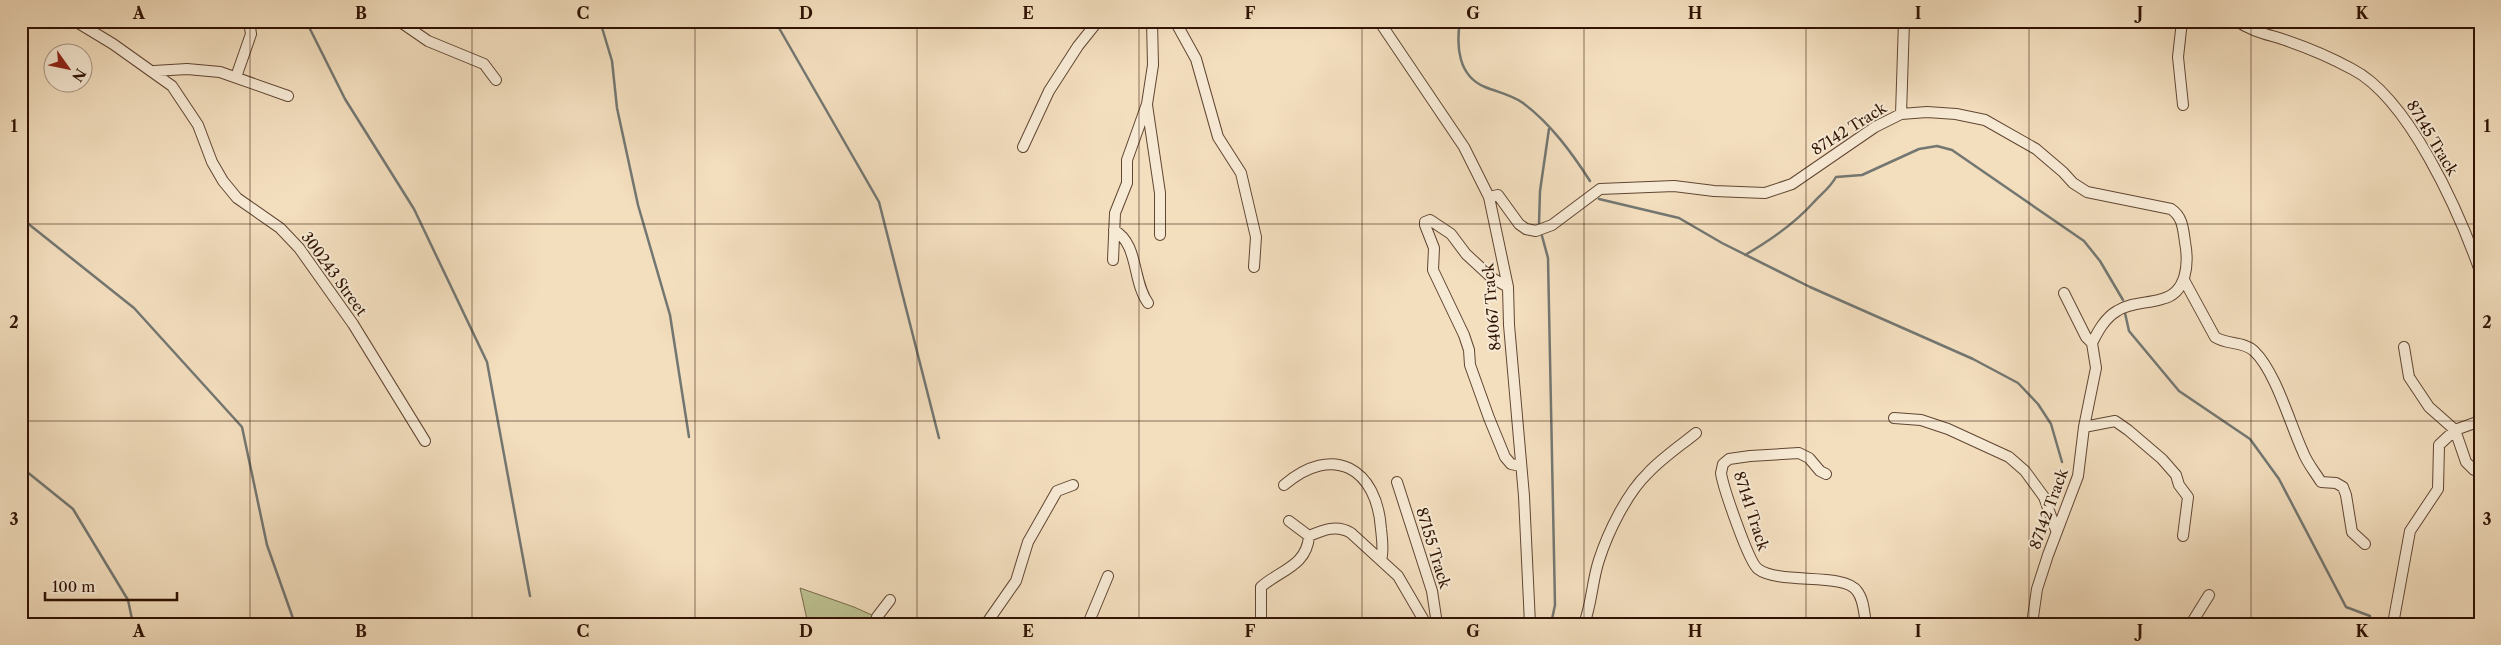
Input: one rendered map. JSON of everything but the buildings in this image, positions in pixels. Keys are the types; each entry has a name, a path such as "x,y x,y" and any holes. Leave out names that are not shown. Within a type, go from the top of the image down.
{"street":[{"name":"300243 Street","path":"74,21 154,71 172,86 198,125 212,162 223,181 237,198 280,228 299,248 319,280 353,324 425,441"},
{"path":"236,77 251,34 249,21"},
{"path":"399,21 428,41 484,64 496,80"},
{"path":"1023,147 1049,91 1078,46 1098,21"},
{"path":"1113,260 1117,206 1127,182 1127,160 1147,104 1153,65 1152,21"},
{"path":"1175,21 1196,60 1218,136 1241,174 1256,237 1254,267"},
{"name":"84067 Track","path":"1379,21 1464,147 1489,197 1508,287 1520,466 1524,496 1530,624"},
{"path":"1902,114 1904,21"},
{"path":"2182,21 2178,57 2183,105"},
{"name":"87145 Track","path":"2236,21 2253,30 2284,39 2354,69 2382,92 2408,122 2438,175 2480,270"},
{"path":"154,71 204,70 236,77 288,96"},
{"path":"1147,104 1160,193 1160,235"},
{"name":"87142 Track","path":"1489,197 1498,195 1519,224 1526,229 1536,231 1552,225 1600,189 1674,186 1714,191 1764,193 1792,184 1875,127 1902,114 1944,113 1984,120 2036,149 2073,183 2086,192 2170,209 2179,215 2183,229 2186,255 2184,280"},
{"path":"1508,287 1492,278 1466,254 1448,231 1430,220 1425,222 1434,248 1433,270 1464,335 1469,350 1470,365 1489,418 1505,457 1511,464 1520,466"},
{"path":"1114,230 1121,234 1127,242 1139,286 1148,303"},
{"path":"2064,293 2086,337 2092,343 2108,318 2114,313 2129,305 2172,295 2179,289 2184,280"},
{"path":"2184,280 2215,336 2221,340 2247,346 2257,355 2274,382 2305,458 2322,482 2336,483 2343,487 2352,532 2365,544"},
{"name":"87142 Track","path":"2032,624 2037,589 2056,530 2078,476 2084,427 2096,368 2092,343"},
{"path":"2404,347 2409,377 2429,407 2455,430 2466,462 2474,470"},
{"path":"1894,418 1920,420 1948,428 2009,457 2025,471 2041,493 2049,506 2056,530"},
{"path":"2084,427 2115,421 2128,430 2172,470 2178,485 2188,497 2183,536"},
{"path":"2393,624 2410,531 2438,491 2437,451 2441,441 2455,430 2480,421"},
{"path":"1584,624 1592,600 1599,559 1630,496 1648,472 1696,433"},
{"name":"87141 Track","path":"1826,474 1806,456 1788,453 1729,459 1724,464 1721,473 1745,545 1756,568 1769,575 1842,582 1856,589 1862,600 1866,624"},
{"path":"1284,485 1296,474 1315,465 1340,465 1358,474 1367,482 1376,503 1380,520 1381,560"},
{"name":"87155 Track","path":"1397,482 1432,592 1437,624"},
{"path":"986,624 1016,581 1028,542 1057,491 1073,485"},
{"path":"1289,521 1309,536"},
{"path":"1309,536 1326,529 1343,529 1351,533 1398,576 1426,624"},
{"path":"1261,624 1261,588 1300,561 1306,552 1309,536"},
{"path":"1088,624 1108,576"},
{"path":"2191,624 2209,594"},
{"path":"876,624 877,617 890,600"}],"green space":[{"path":"800,588 854,607 892,624 808,624"}],"waterway":[{"path":"306,21 345,99 414,209 487,362 530,596"},
{"path":"600,21 612,61 617,108 638,205 670,315 689,437"},
{"path":"775,21 879,202 939,438"},
{"path":"1460,21 1459,50 1464,68 1469,76 1485,87 1519,100 1533,111 1560,139 1590,181"},
{"path":"1539,224 1540,191 1549,129"},
{"path":"1745,255 1790,225 1828,188 1836,177 1862,175 1919,149 1937,146 1952,150 2084,241 2100,261 2123,300"},
{"path":"1599,199 1679,218 1722,243 1810,287 1973,359 2018,383 2038,404 2051,424 2062,462"},
{"path":"21,215 26,222 134,308 242,427 267,545 295,624"},
{"path":"1542,236 1548,258 1555,605 1551,624"},
{"path":"2125,313 2129,331 2179,391 2250,439 2279,479 2346,607 2370,616 2370,624"},
{"path":"21,467 73,509 128,600 133,624"}]}
